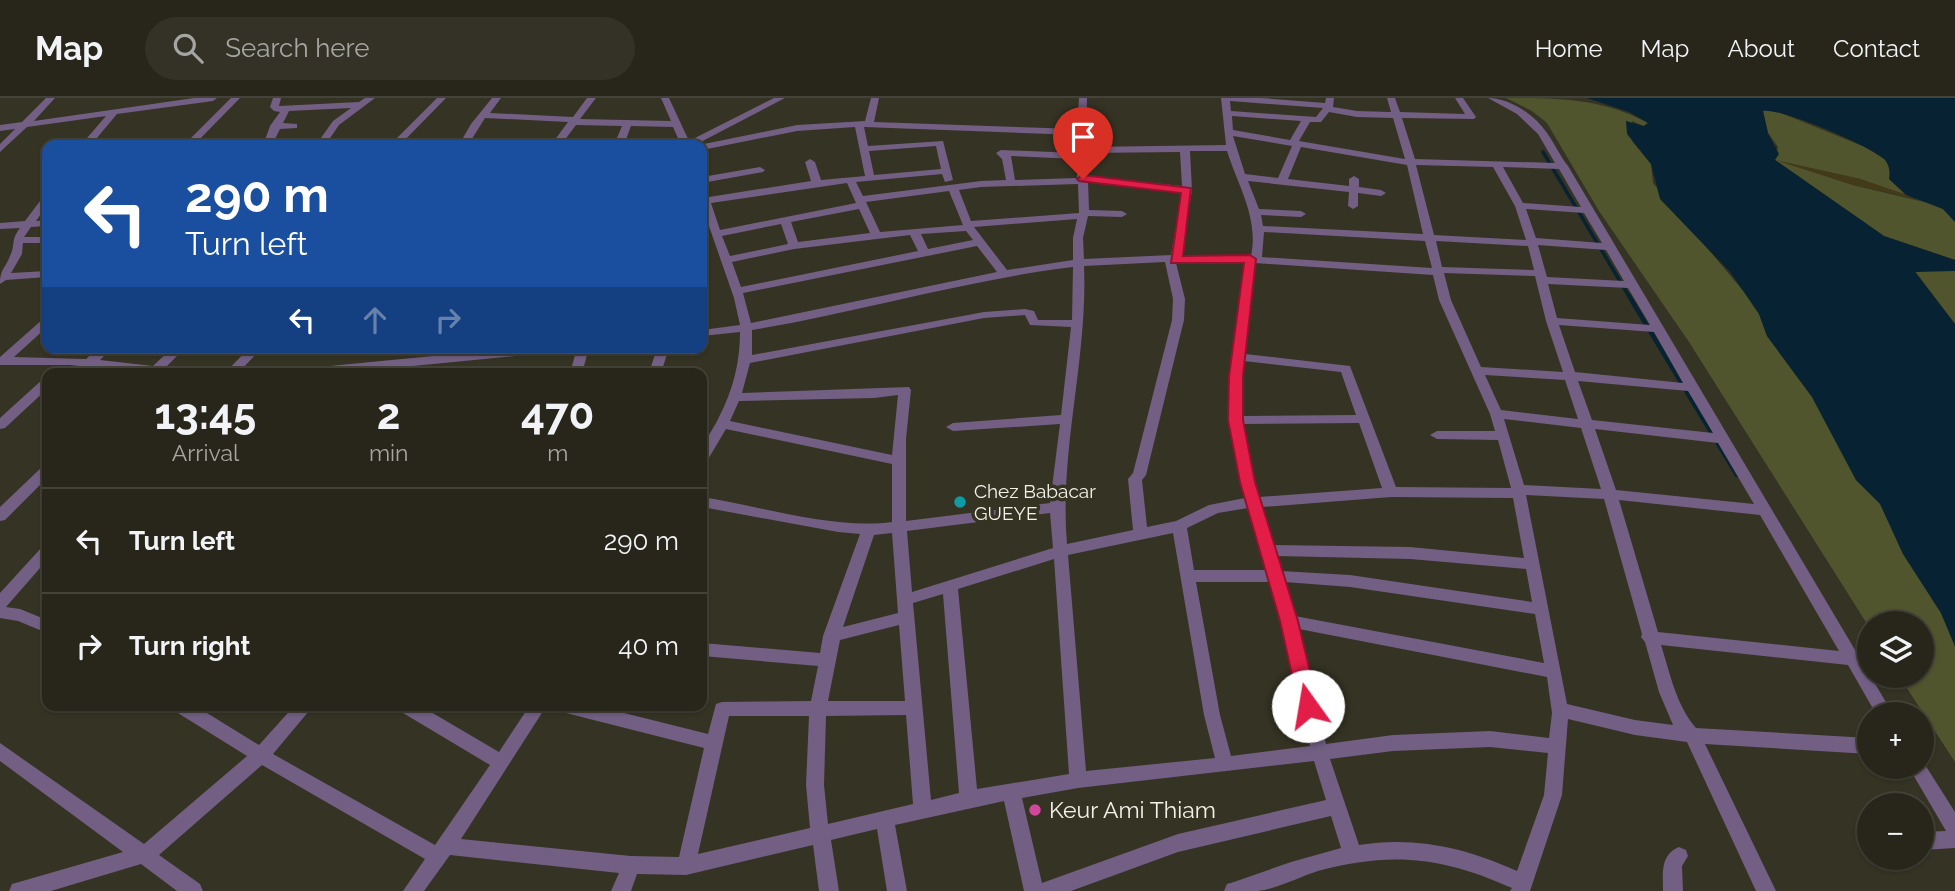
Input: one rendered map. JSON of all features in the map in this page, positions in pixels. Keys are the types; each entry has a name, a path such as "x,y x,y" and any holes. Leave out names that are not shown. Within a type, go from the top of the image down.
{"street":[{"path":"0,149 51,98"},
{"path":"91,140 126,98"},
{"path":"0,128 213,98"},
{"path":"194,140 236,98"},
{"path":"277,98 274,107 286,109 360,105"},
{"path":"312,108 322,98"},
{"path":"324,140 336,123 371,98"},
{"path":"400,140 442,98"},
{"path":"466,140 497,98"},
{"path":"560,140 592,98"},
{"path":"666,98 684,140"},
{"path":"697,140 781,98"},
{"path":"870,178 864,149 864,124 875,98"},
{"path":"1078,779 1057,508 1079,324 1081,264 1078,238 1083,214 1083,98"},
{"path":"1352,852 1321,754 1289,621 1254,502 1235,420 1253,259 1260,247 1256,212 1231,148 1226,98 1329,104 1398,117 1471,117 1459,98"},
{"path":"1234,891 1352,852 1403,849 1466,859 1522,887 1553,795 1559,709 1518,492 1496,414 1451,318 1411,163 1391,98"},
{"path":"1492,98 1533,121 1563,166 1878,702"},
{"path":"1228,113 1318,120 1329,104"},
{"path":"269,140 286,109"},
{"path":"483,115 627,125 676,124"},
{"path":"1281,183 1307,119"},
{"path":"707,146 797,128 864,124 1081,131"},
{"path":"621,140 627,125"},
{"path":"275,126 294,126"},
{"path":"797,128 804,142"},
{"path":"995,128 994,143 1007,158 1011,183"},
{"path":"1229,132 1411,163 1563,166"},
{"path":"864,149 940,143 951,188 968,226 1004,275"},
{"path":"1001,153 1231,148"},
{"path":"1140,533 1135,480 1139,475 1178,320 1179,299 1173,260 1187,190 1185,149"},
{"path":"810,162 817,183"},
{"path":"1496,164 1520,206 1532,242 1552,321 1588,424 1649,637 1676,712 1693,737 1766,891"},
{"path":"707,179 758,166 766,190"},
{"path":"707,197 817,183 947,171"},
{"path":"1242,177 1353,192 1381,193"},
{"path":"1353,179 1353,206"},
{"path":"850,180 877,236"},
{"path":"718,234 861,203 951,188 1084,180 1187,190"},
{"path":"2,278 17,254 18,240 42,206"},
{"path":"1520,206 1588,210"},
{"path":"707,208 738,291 748,329 747,360 736,397 707,450"},
{"path":"1256,212 1301,214"},
{"path":"726,260 794,246 877,236 1083,214 1122,214"},
{"path":"785,220 794,246"},
{"path":"0,226 42,223"},
{"path":"1259,229 1610,247"},
{"path":"914,232 924,253"},
{"path":"18,240 42,240"},
{"path":"738,291 981,242"},
{"path":"707,333 748,329 1004,275 1081,264 1253,259 1633,285"},
{"path":"2,278 42,274"},
{"path":"747,360 984,315 1025,312 1030,313 1034,323 1079,324"},
{"path":"1552,321 1660,329"},
{"path":"2,361 42,325"},
{"path":"89,363 99,354"},
{"path":"157,368 172,354"},
{"path":"236,368 250,354"},
{"path":"371,368 486,354"},
{"path":"1240,357 1346,369 1362,419 1391,492"},
{"path":"2,361 64,365 89,363 130,368"},
{"path":"1477,371 1572,376 1695,388"},
{"path":"0,425 42,387"},
{"path":"736,397 860,394 905,390 898,461 899,528 908,617 912,708 923,811"},
{"path":"1496,414 1725,439"},
{"path":"953,427 1066,419"},
{"path":"1235,420 1362,419"},
{"path":"723,424 898,461"},
{"path":"1437,435 1502,436"},
{"path":"0,516 42,475"},
{"path":"905,600 1060,551 1179,526 1214,509 1254,502 1391,492 1518,492 1610,494 1764,510"},
{"path":"707,503 869,529 899,528 982,514 1057,508"},
{"path":"1179,526 1212,715 1225,765"},
{"path":"829,891 815,788 817,710 831,636 869,529"},
{"path":"1269,550 1410,553 1532,564"},
{"path":"0,603 42,557"},
{"path":"1188,576 1275,576 1361,582 1542,609"},
{"path":"950,585 969,799"},
{"path":"0,612 20,615 42,625"},
{"path":"831,636 908,617"},
{"path":"1289,621 1554,672"},
{"path":"1649,637 1851,659"},
{"path":"707,649 825,660"},
{"path":"686,866 722,709 912,708"},
{"path":"1559,709 1626,727 1693,737 1857,745"},
{"path":"189,711 261,755 441,851 631,865 686,866 969,799 1078,779 1225,765 1393,743 1452,739 1516,741 1557,747"},
{"path":"19,891 146,854 261,755 301,711"},
{"path":"414,711 500,762"},
{"path":"413,891 534,711"},
{"path":"586,711 713,743"},
{"path":"0,751 146,854 193,891"},
{"path":"1925,779 1955,829"},
{"path":"1011,791 1034,891"},
{"path":"1045,891 1191,840 1338,806"},
{"path":"885,819 897,891"},
{"path":"1934,840 1955,839"},
{"path":"1673,891 1673,862 1679,856"},
{"path":"621,891 631,865"}],"green space":[{"path":"1506,98 1579,101 1613,109 1648,123 1643,126 1632,121 1632,141 1651,164 1653,183 1744,292 1759,314 1767,336 1812,397 1856,480 1880,503 1903,554 1941,613 1955,647 1955,762 1934,730 1934,702 1916,702 1907,688 1934,688 1934,611 1859,611 1689,342 1599,211 1547,123 1532,111"},
{"path":"1771,109 1865,147 1886,160 1890,171 1928,202 1943,209 1955,222 1955,260 1884,236 1775,160 1778,147 1768,133 1763,111","holes":["1783,162 1860,179 1924,202 1853,185"]},
{"path":"1915,271 1955,271 1955,324"}],"sand":[{"path":"1775,160 1860,179 1928,202 1853,185"}],"water":[{"path":"1587,98 1955,98 1955,222 1943,209 1906,195 1889,179 1887,164 1875,153 1805,121 1763,111 1768,133 1779,154 1775,160 1884,236 1955,260 1955,271 1915,272 1955,324 1955,646 1941,613 1903,554 1880,504 1856,480 1812,397 1767,336 1759,314 1730,272 1660,199 1651,164 1627,134 1626,121 1644,126 1648,123 1629,112"}],"waterway":[{"path":"1543,152 1630,298"},
{"path":"1629,296 1737,475"}],"place":[{"name":"Chez Babacar GUEYE","path":"960,502"},
{"name":"Keur Ami Thiam","path":"1035,810"}],"route":[{"path":"1083,179 1187,190 1176,260 1250,259 1248,296 1236,376 1235,420 1247,482 1289,621 1308,706"}]}
